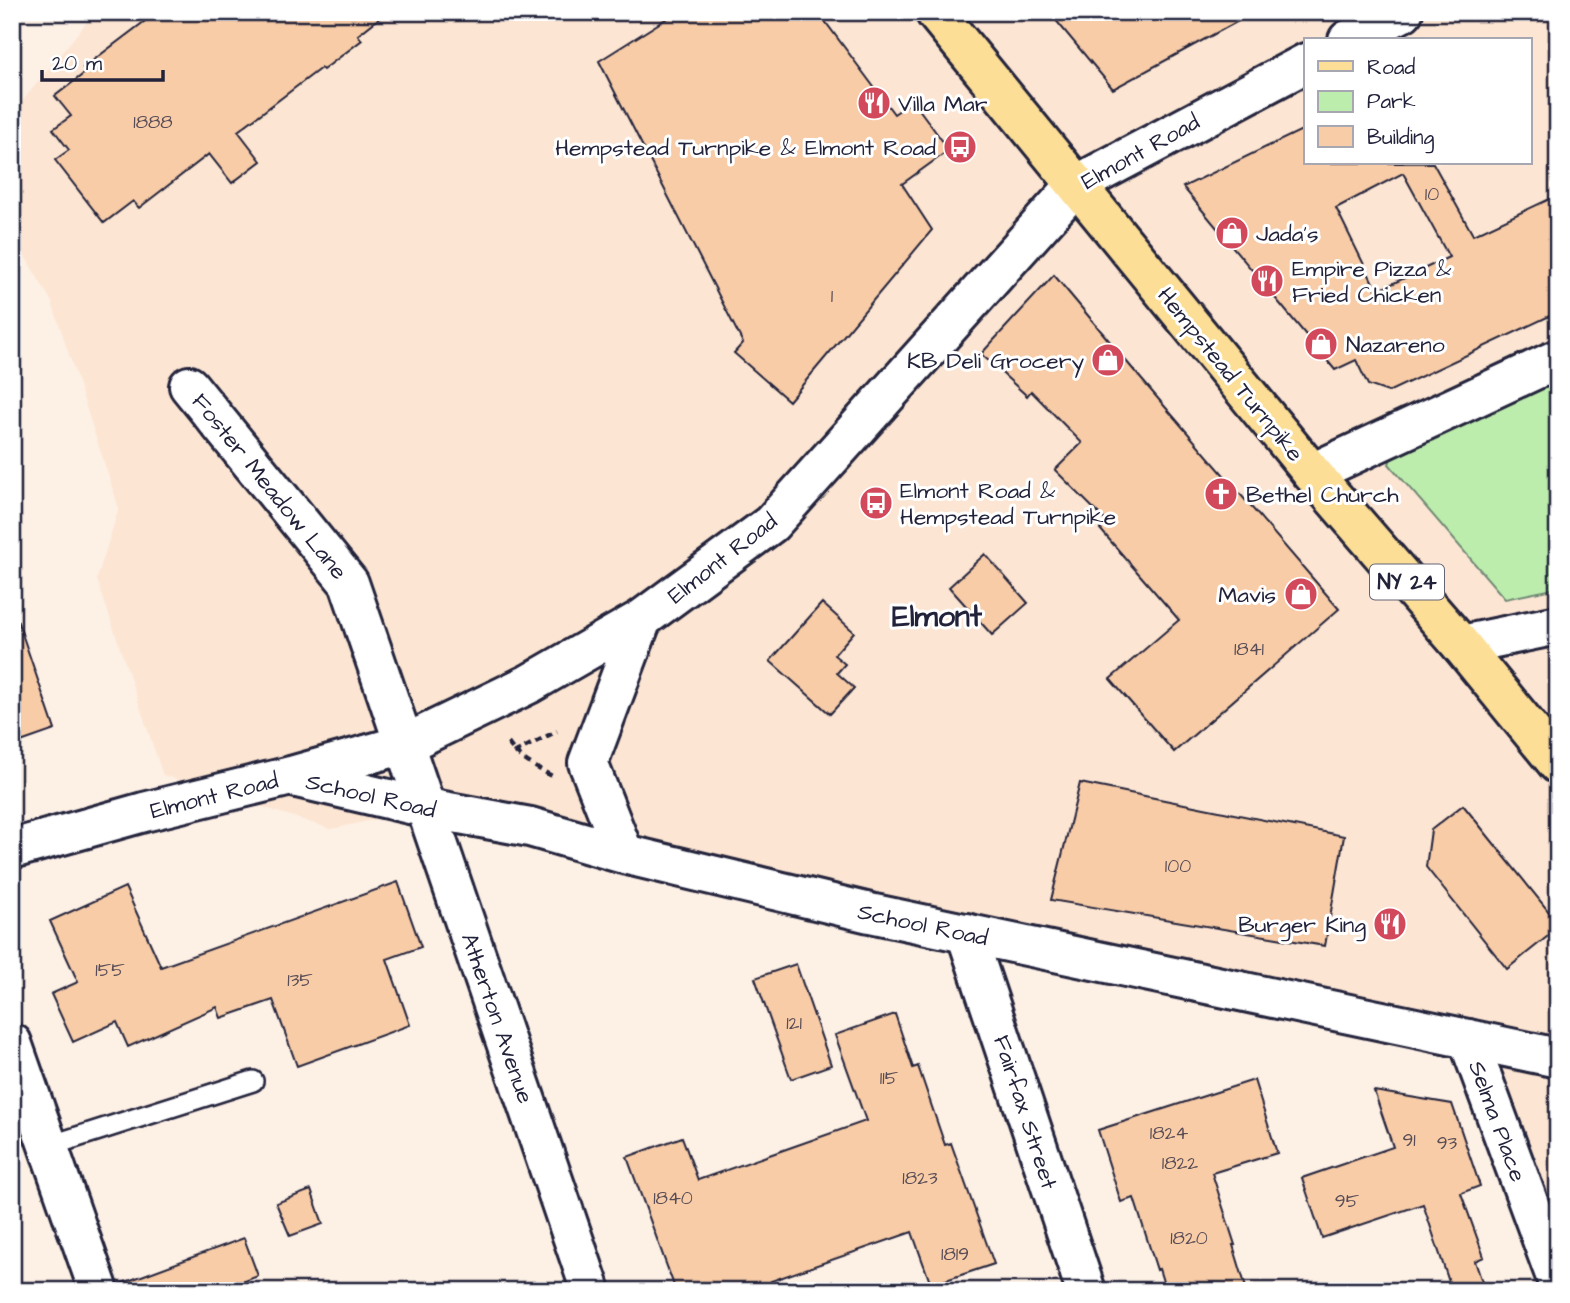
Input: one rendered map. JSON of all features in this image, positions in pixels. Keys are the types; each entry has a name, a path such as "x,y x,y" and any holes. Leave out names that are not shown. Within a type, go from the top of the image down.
{"main road":[{"name":"Hempstead Turnpike","path":"935,12 1312,474 1461,645 1558,764"},
{"path":"1352,38 1403,12"},
{"name":"Elmont Road","path":"12,849 405,744 529,684 642,620 771,524 1076,185 1304,64"},
{"path":"1312,474 1558,359"},
{"name":"Foster Meadow Lane","path":"189,386 349,583 405,744"},
{"path":"624,853 588,763 642,620"},
{"path":"1461,645 1558,625"},
{"name":"Atherton Avenue","path":"405,744 591,1291"},
{"name":"School Road","path":"290,776 427,808 530,827 624,853 870,913 1558,1058"},
{"name":"Fairfax Street","path":"966,933 1086,1291"},
{"name":"Selma Place","path":"1468,1039 1558,1283"},
{"path":"12,1043 99,1291"}],"lane":[{"path":"49,1146 253,1081"}],"path":[{"path":"508,743 514,753 561,729"}],"shaded area":[{"path":"95,12 1558,12 1558,359 1505,598 1558,588 1558,1283 1467,1039 377,819 331,829 163,775 97,579 119,508 52,302 12,234 12,114"}],"green space":[{"path":"1558,359 1558,588 1505,599 1389,464 1402,429"}],"building":[{"path":"157,12 387,12 358,35 362,40 238,131 261,161 232,183 209,154 139,208 133,201 104,223 55,160 69,150 53,129 71,116 55,96 86,72 83,68"},
{"path":"677,12 818,12 894,114 913,101 949,150 902,184 932,230 789,401 734,353 743,343 599,61"},
{"path":"1049,12 1255,12 1113,89"},
{"path":"1304,129 1304,164 1434,164 1473,235 1558,195 1558,312 1388,392 1368,385 1356,360 1335,370 1183,187","holes":["1403,173 1449,257 1377,291 1336,208"]},
{"path":"1054,275 1339,609 1174,752 1110,679 1179,620 1100,529 1107,522 1055,470 1082,443 1031,391 1027,396 981,354"},
{"path":"985,554 1028,603 992,635 949,587"},
{"path":"822,603 854,632 834,655 845,664 837,673 854,688 830,714 770,661"},
{"path":"18,622 55,730 12,745 12,623"},
{"path":"1080,783 1344,836 1325,946 1051,900"},
{"path":"1463,805 1558,923 1558,928 1507,969 1426,867 1431,830"},
{"path":"398,882 421,947 387,959 410,1025 297,1066 273,1000 221,1018 217,1007 128,1047 117,1022 73,1042 51,994 78,982 50,921 125,887 161,967"},
{"path":"796,964 831,1065 791,1079 755,978"},
{"path":"895,1014 913,1068 918,1066 945,1145 951,1143 994,1264 931,1285 912,1232 771,1281 775,1291 676,1291 627,1157 682,1137 698,1180 866,1121 835,1035"},
{"path":"1254,1080 1277,1153 1212,1173 1247,1291 1166,1291 1134,1198 1121,1202 1098,1130"},
{"path":"1374,1091 1452,1104 1480,1186 1461,1193 1484,1257 1475,1261 1485,1291 1452,1291 1423,1204 1322,1238 1302,1178 1393,1147"},
{"path":"311,1190 323,1224 290,1236 276,1203"},
{"path":"244,1238 258,1276 219,1291 120,1291 120,1284"}],"place":[{"name":"Villa Mar","path":"874,103"},
{"name":"Hempstead Turnpike & Elmont Road","path":"960,147"},
{"name":"Jada’s","path":"1232,233"},
{"name":"Empire Pizza & Fried Chicken","path":"1267,281"},
{"name":"Nazareno","path":"1321,344"},
{"name":"KB Deli Grocery","path":"1108,360"},
{"name":"Bethel Church","path":"1221,494"},
{"name":"Elmont Road & Hempstead Turnpike","path":"876,503"},
{"name":"Mavis","path":"1301,594"},
{"name":"Burger King","path":"1390,924"}],"district":[{"name":"Elmont","path":"937,616"}]}
